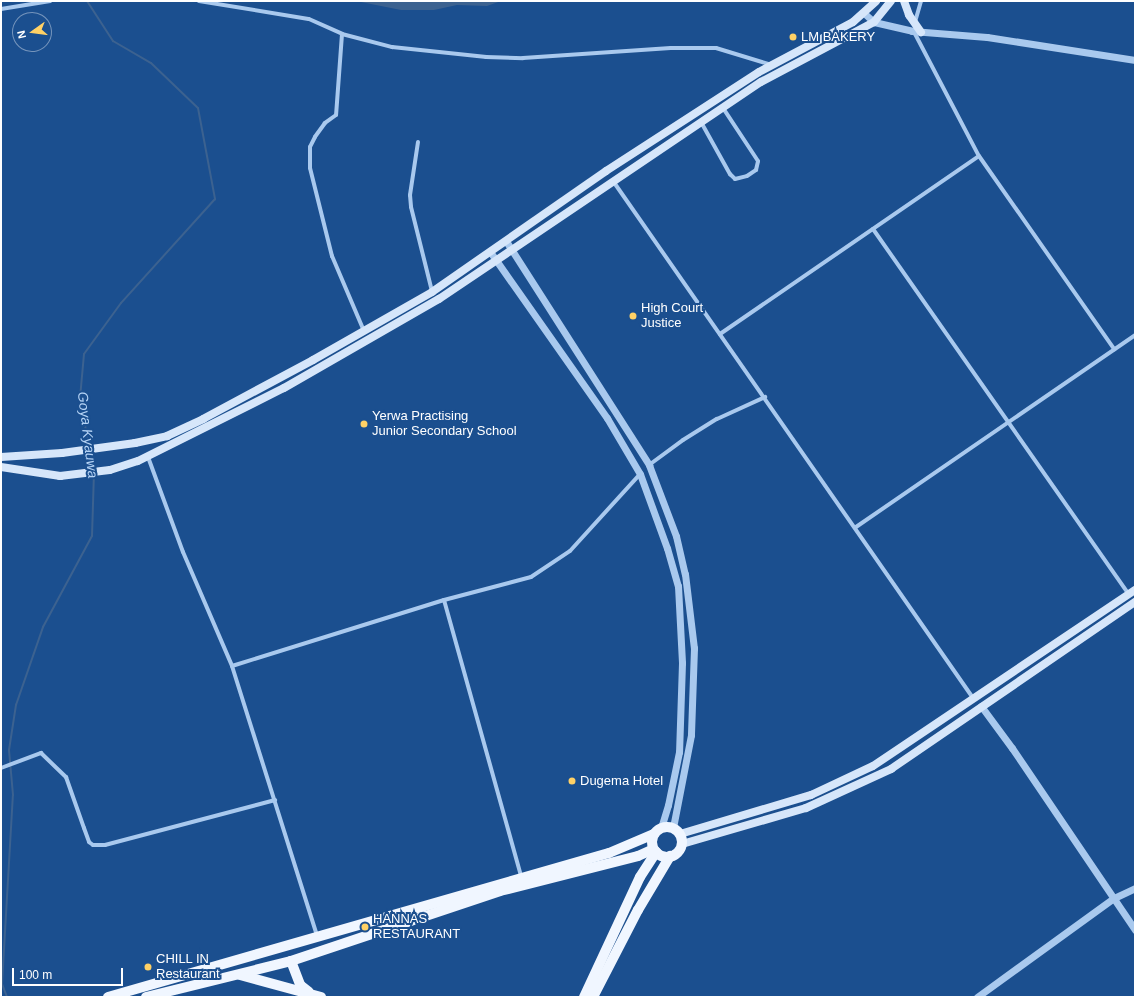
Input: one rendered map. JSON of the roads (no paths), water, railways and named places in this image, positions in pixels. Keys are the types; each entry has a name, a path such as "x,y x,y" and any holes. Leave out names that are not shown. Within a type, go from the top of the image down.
{"main road":[{"path":"1,457 62,453 105,448 166,436 364,331 432,292 491,253 606,171 772,65 865,14 876,1"},
{"path":"1,467 60,476 110,470 147,456 290,384 439,299 511,249 761,82 874,22 891,1"},
{"path":"904,1 916,29"},
{"path":"108,997 521,876 609,853 657,831 677,831 799,799 851,777 900,751 973,698 1132,592"},
{"path":"682,844 806,808 844,792 891,769 1135,602"},
{"path":"584,997 640,877 655,851 657,831"},
{"path":"593,997 638,910 670,856 679,851 682,844 677,831"},
{"path":"146,997 239,975 290,961 500,891 655,851 670,856"},
{"path":"626,859 634,862 640,877"},
{"path":"290,961 300,984 310,993"},
{"path":"239,975 321,997"}],"street":[{"path":"1,9 50,1"},
{"path":"199,1 309,19 342,34 392,47 486,57 523,58 671,48 716,48 772,65"},
{"path":"921,1 916,29 979,156 1114,349"},
{"path":"865,14 874,22 916,29 987,37 1135,60"},
{"path":"342,34 336,115 325,123 310,147 310,168 332,256 364,331"},
{"path":"701,122 730,174 735,179 747,176 756,170 758,161 723,108"},
{"path":"418,142 410,194 411,207 432,292"},
{"path":"720,334 979,156"},
{"path":"613,181 856,527 973,698"},
{"path":"874,229 1132,592"},
{"path":"506,241 649,465 676,536 685,574 694,648 691,735 677,831"},
{"path":"491,253 607,418 640,474 678,586 682,663 679,752 668,805 657,831"},
{"path":"856,527 1135,335"},
{"path":"649,465 683,440 717,419 765,397"},
{"path":"147,456 183,552 232,666 317,937"},
{"path":"232,666 444,600 512,584 545,569 570,551 640,474"},
{"path":"444,600 521,876"},
{"path":"981,706 1012,748 1135,930"},
{"path":"1,768 25,757 41,753 66,777 89,842 93,845 105,845 275,800"},
{"path":"977,997 1114,898 1135,888"}],"water":[{"path":"356,1 501,1 487,6 457,5 434,10 401,10"}],"waterway":[{"name":"Goya Kyauwa","path":"87,1 113,41 151,63 198,108 215,199 121,303 84,354 80,398 89,447"},
{"name":"Goya Kyauwa","path":"90,452 93,469"},
{"name":"Goya Kyauwa","path":"7,997 2,984 13,795 9,750 16,705 43,627 92,536 94,473"}],"place":[{"name":"LM BAKERY","path":"793,37"},
{"name":"High Court Justice","path":"633,316"},
{"name":"Yerwa Practising Junior Secondary School","path":"364,424"},
{"name":"Dugema Hotel","path":"572,781"},
{"name":"HANNAS RESTAURANT","path":"365,927"},
{"name":"CHILL IN Restaurant","path":"148,967"}]}
